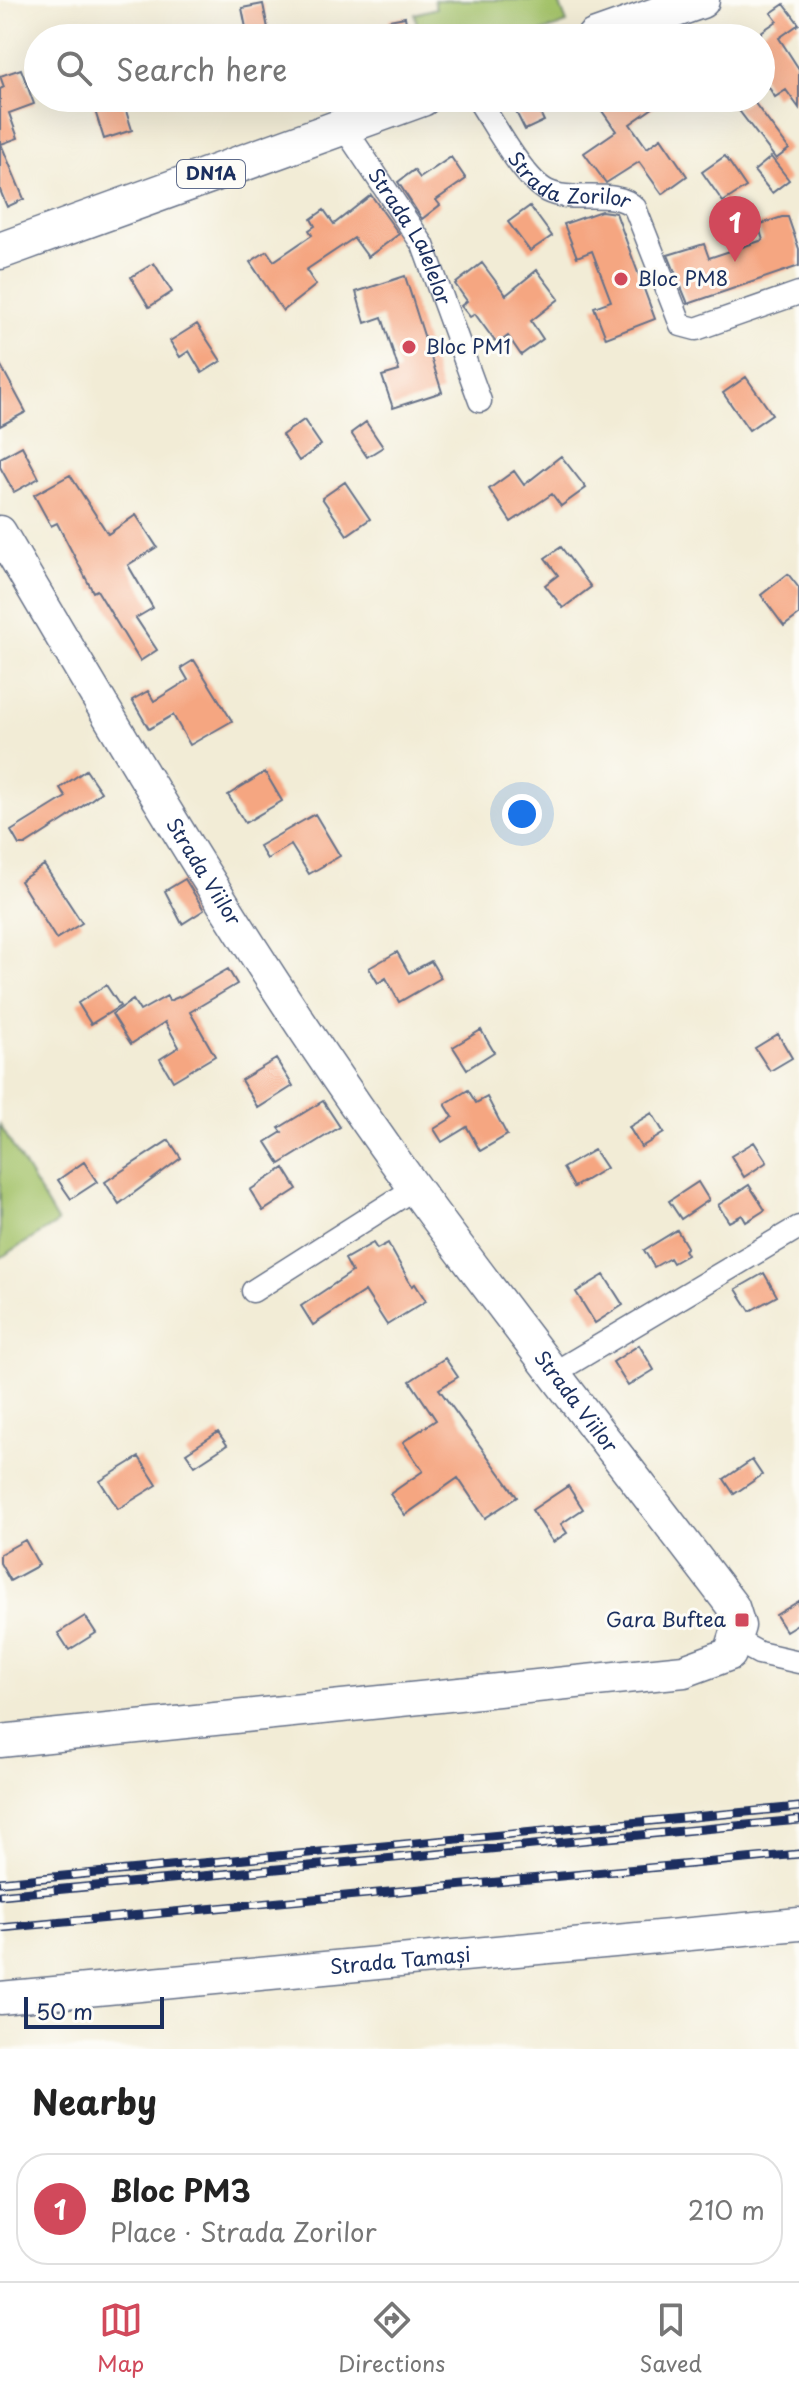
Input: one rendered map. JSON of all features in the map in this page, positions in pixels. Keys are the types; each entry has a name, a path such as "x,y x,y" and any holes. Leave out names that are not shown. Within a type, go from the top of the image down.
{"main road":[{"path":"633,24 701,0"},
{"name":"DN1A","path":"0,251 382,112"},
{"name":"Strada Viilor","path":"0,532 157,799 271,978 415,1188 733,1607 739,1626 737,1641"},
{"path":"0,1741 684,1671 730,1654 737,1641"},
{"name":"Strada Tamași","path":"0,1998 799,1924"}],"street":[{"name":"Strada Zorilor","path":"487,112 536,184 563,196 622,199 635,208 681,325 696,329 799,293"},
{"name":"Strada Lalelelor","path":"343,126 423,245 480,401"},
{"path":"253,1291 415,1188"},
{"path":"554,1373 799,1227"},
{"path":"737,1641 759,1653 799,1662"}],"green space":[{"path":"434,0 558,0 567,23 417,24 415,14 436,8"},
{"path":"0,1125 58,1223 0,1258"}],"building":[{"path":"263,4 267,24 245,24 242,8"},
{"path":"784,4 799,24 779,38 799,69 799,108 786,90 775,97 773,24 777,21 771,13"},
{"path":"405,17 406,24 390,24 389,20"},
{"path":"21,69 24,77 24,108 9,113 18,138 1,144 24,199 7,207 0,190 0,89 4,87 0,76"},
{"path":"95,112 126,112 132,130 104,139"},
{"path":"516,112 540,112 544,121 525,130"},
{"path":"603,112 647,112 630,124 647,148 661,138 687,176 662,194 639,162 606,183 584,153 616,131"},
{"path":"740,112 761,112 789,149 776,159"},
{"path":"725,156 746,187 723,202 702,172"},
{"path":"451,157 466,179 436,200 440,205 422,219 398,182 414,170 420,178"},
{"path":"771,157 789,180 772,193 754,171"},
{"path":"371,195 399,234 368,257 354,238 306,270 316,285 283,311 250,262 267,251 274,261 312,235 309,230 315,226 311,219 324,210 334,224"},
{"path":"530,206 552,236 530,251 508,222"},
{"name":"Bloc PM8","path":"601,211 616,213 655,319 606,338 594,307 611,301 592,251 577,257 564,224"},
{"path":"788,217 799,249 799,266 688,304 668,255 704,244 709,258 763,240 758,225"},
{"path":"154,263 172,292 149,307 131,277"},
{"path":"482,263 506,295 537,270 559,299 531,321 543,339 521,355 508,336 497,344 475,314 470,317 461,306 467,301 455,284"},
{"name":"Bloc PM1","path":"405,276 442,392 393,408 382,376 399,371 382,317 365,323 356,292"},
{"path":"197,324 221,361 202,373 189,351 180,357 170,341"},
{"path":"0,364 26,412 0,426"},
{"path":"746,377 772,414 749,430 723,393"},
{"path":"304,420 321,445 299,461 282,435"},
{"path":"366,422 383,447 367,457 351,433"},
{"path":"22,446 39,478 14,492 0,467 0,458"},
{"path":"561,456 586,488 561,506 552,494 511,522 489,489 514,471 524,485"},
{"path":"70,475 108,534 136,515 157,547 128,565 153,608 136,618 157,650 140,661 97,590 93,592 57,523 51,526 34,495"},
{"path":"345,482 370,519 347,535 322,498"},
{"path":"561,547 591,587 563,608 545,585 558,575 545,558"},
{"path":"788,574 799,588 799,615 784,626 761,595"},
{"path":"194,660 232,721 190,745 173,715 149,729 132,700 148,691 154,701 188,680 181,668"},
{"path":"86,770 101,792 67,818 25,845 19,845 11,831 66,797 60,788"},
{"path":"265,772 282,801 245,823 228,795"},
{"path":"315,814 340,856 309,874 291,845 267,859 259,846"},
{"path":"44,865 82,923 56,939 20,881"},
{"path":"185,879 204,910 182,924 165,891"},
{"path":"397,952 409,973 431,961 441,978 399,1002 386,978 378,983 369,968"},
{"path":"228,969 237,984 190,1012 215,1056 173,1081 160,1059 179,1047 165,1022 131,1044 112,1014 133,1000 140,1011 167,996 169,1001"},
{"path":"106,985 120,1006 91,1024 78,1003"},
{"path":"481,1030 494,1052 467,1069 453,1047"},
{"path":"778,1034 792,1058 770,1071 755,1048"},
{"path":"276,1059 293,1086 258,1108 241,1080"},
{"path":"468,1090 476,1103 487,1097 507,1135 480,1151 467,1127 442,1142 434,1129 453,1117 445,1104"},
{"path":"323,1101 340,1127 280,1164 266,1142 282,1132 279,1128"},
{"path":"652,1113 664,1133 641,1147 629,1127"},
{"path":"169,1140 181,1158 119,1204 105,1182"},
{"path":"754,1142 767,1162 744,1177 731,1156"},
{"path":"594,1150 606,1168 574,1187 563,1168"},
{"path":"84,1162 97,1182 71,1199 58,1180"},
{"path":"284,1168 297,1189 263,1211 250,1190"},
{"path":"698,1182 709,1200 681,1219 669,1201"},
{"path":"749,1185 765,1210 746,1222 742,1215 729,1222 718,1205"},
{"path":"677,1230 687,1247 684,1250 687,1255 673,1263 670,1258 654,1267 644,1250"},
{"path":"373,1243 377,1249 388,1243 412,1286 415,1284 426,1301 387,1325 365,1291 313,1325 301,1306 352,1272 345,1259"},
{"path":"764,1273 777,1296 750,1311 736,1289"},
{"path":"604,1275 623,1305 595,1323 576,1292"},
{"path":"639,1345 654,1370 628,1386 613,1362"},
{"path":"445,1358 458,1377 439,1389 517,1497 485,1518 458,1478 405,1515 390,1494 423,1471 403,1442 436,1420 410,1381"},
{"path":"218,1432 227,1445 195,1466 186,1453"},
{"path":"139,1457 157,1485 118,1509 100,1481"},
{"path":"752,1460 762,1475 734,1494 724,1479"},
{"path":"568,1486 583,1509 561,1524 567,1533 553,1542 532,1510"},
{"path":"25,1540 39,1565 10,1581 0,1563 0,1554"},
{"path":"799,1601 799,1623 786,1631 776,1615"},
{"path":"85,1616 96,1633 69,1650 58,1633"}],"railway":[{"path":"0,1882 799,1807"},
{"path":"0,1895 799,1820"},
{"path":"0,1928 799,1854"}],"place":[{"name":"Bloc PM3","path":"735,262"},
{"name":"Bloc PM8","path":"621,279"},
{"name":"Bloc PM1","path":"409,347"},
{"name":"Gara Buftea","path":"742,1620"}]}
